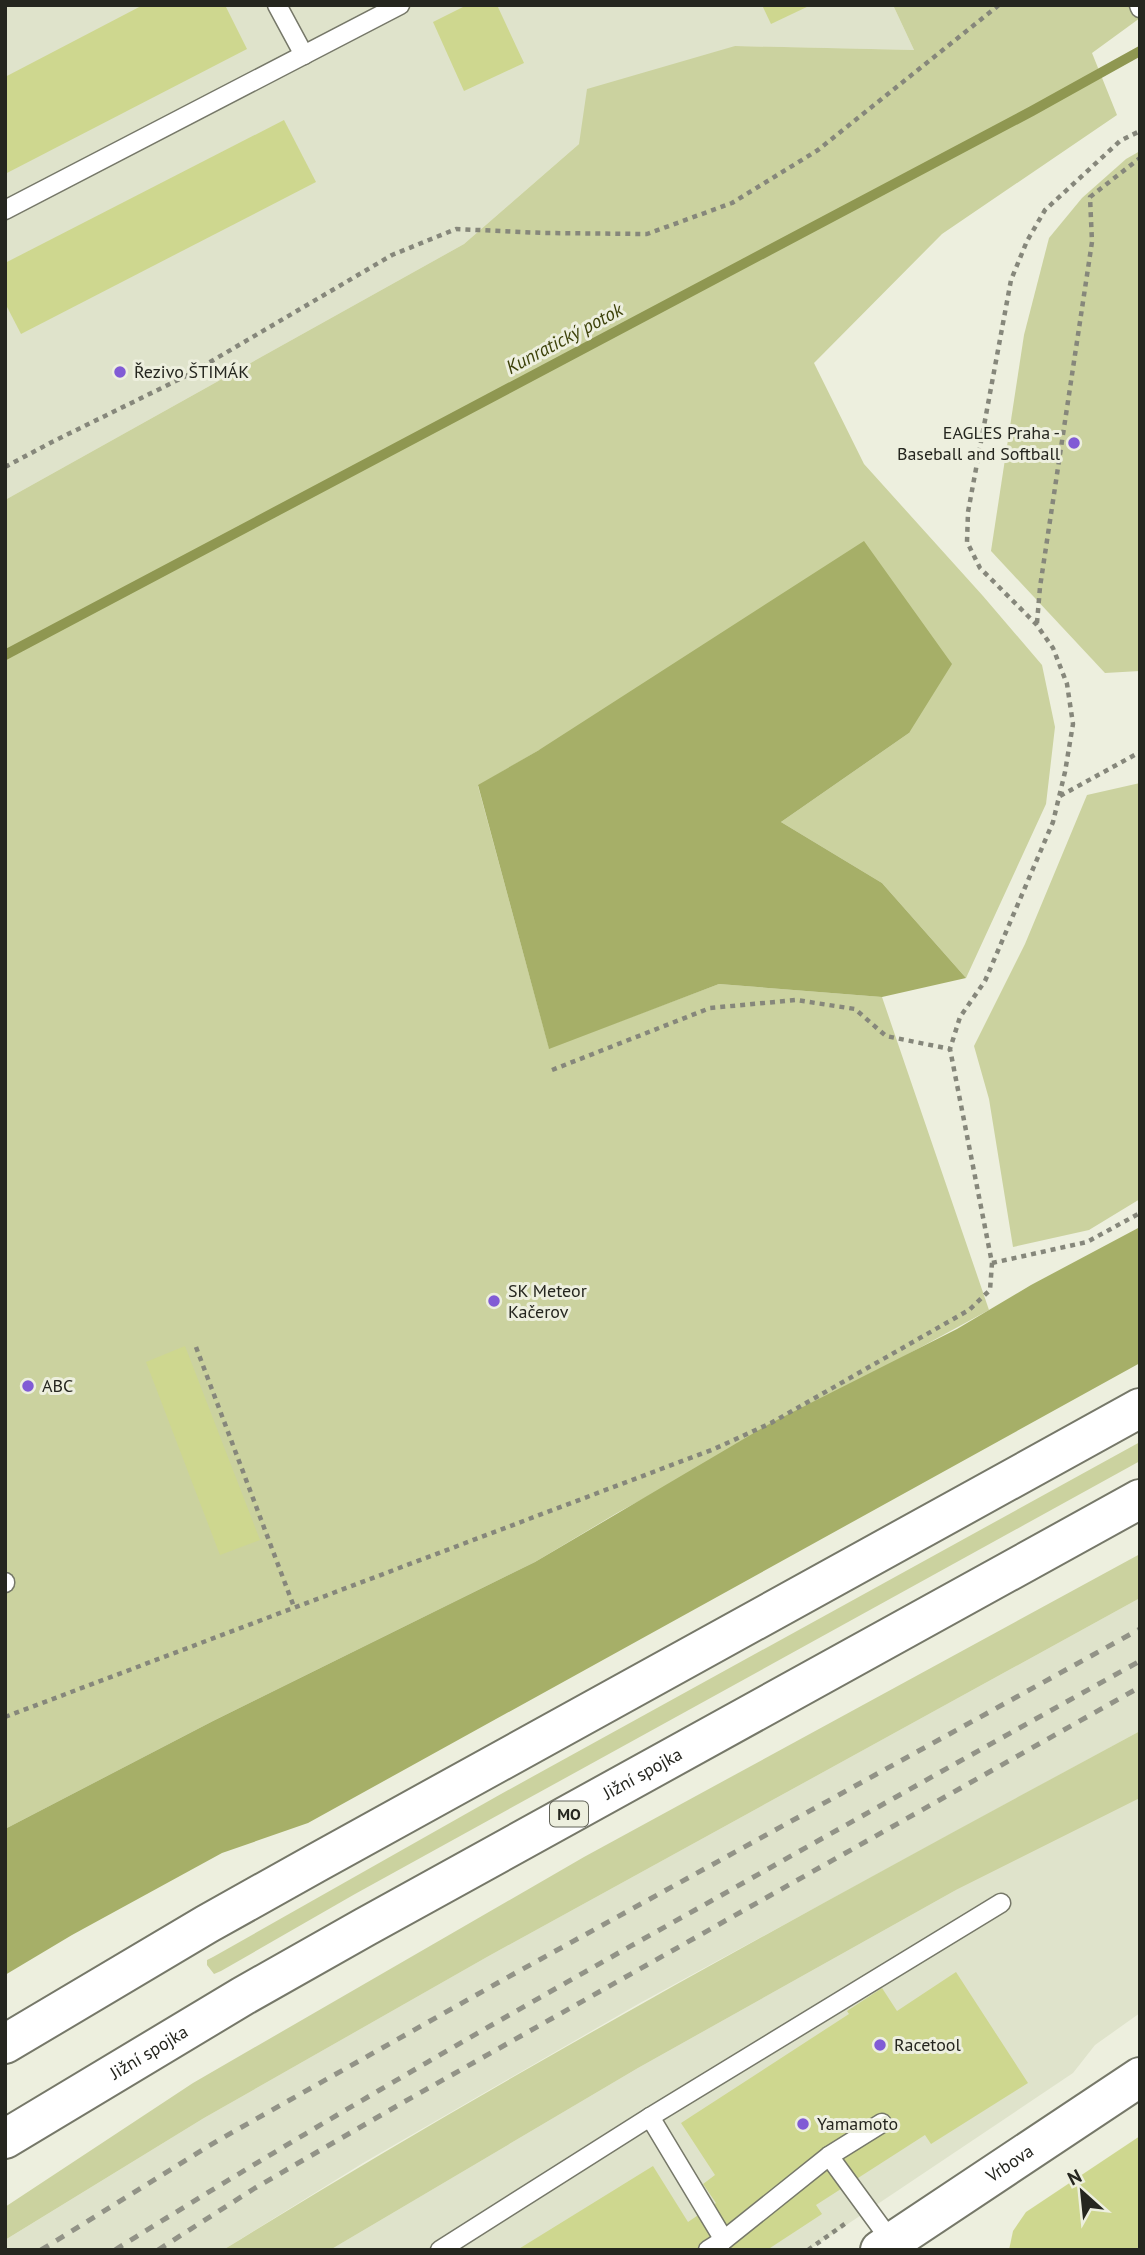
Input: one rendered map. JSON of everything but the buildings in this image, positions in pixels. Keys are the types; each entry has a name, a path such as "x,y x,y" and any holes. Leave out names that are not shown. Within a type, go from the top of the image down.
{"main road":[{"path":"5,2044 303,1870 1140,1408"},
{"name":"Jižní spojka","path":"5,2139 243,1996 365,1927 1140,1499"},
{"name":"Vrbova","path":"890,2247 1140,2077"}],"lane":[{"path":"277,5 304,55"},
{"path":"5,210 400,5"},
{"path":"440,2250 650,2117 1001,1903"},
{"path":"650,2117 716,2245 829,2156 882,2123"},
{"path":"829,2156 890,2247"}],"path":[{"path":"5,467 188,375 392,255 456,229 647,234 732,203 818,150 999,5"},
{"path":"5,1717 714,1449 771,1423 969,1310 990,1290 992,1263 950,1049 960,1017 985,981 1052,822 1073,724 1067,684 1053,648 1036,624 980,568 967,542 968,512 1011,279 1027,241 1045,210 1120,141 1140,131"},
{"path":"1036,624 1092,242 1090,197 1140,158"},
{"path":"1059,796 1140,752"},
{"path":"552,1070 710,1009 796,1000 855,1009 886,1036 950,1049"},
{"path":"992,1263 1087,1242 1140,1213"},
{"path":"196,1347 294,1607"},
{"path":"808,2250 866,2209"}],"shaded area":[{"name":"Řezivo ŠTIMÁK","path":"5,5 893,5 914,50 735,46 579,144 464,244 5,500"},
{"path":"1140,1598 1140,1731 640,2003 363,2163 223,2250 5,2250 5,2240 204,2118 487,1957"},
{"path":"1140,1798 1140,2013 1095,2045 1073,2073 809,2250 330,2250 638,2068 956,1890"}],"green space":[{"path":"893,5 1140,5 1140,18 1092,53 1117,115 942,234 814,363 864,464 1042,665 1055,727 1046,804 966,978 882,883 781,822 909,733 539,750 478,786 549,1048 719,984 882,997 989,1310 617,1513 535,1562 213,1721 5,1829 5,500 464,244 579,144 587,89 735,46 914,50"},
{"name":"EAGLES Praha - Baseball and Softball","path":"1140,151 1140,671 1105,673 991,551 1024,335 1049,238 1082,198 1126,159"},
{"path":"864,541 952,664 909,733 781,822 882,883 966,978 882,997 719,984 549,1049 478,785 539,750"},
{"path":"1140,783 1140,1199 1089,1230 1013,1247 989,1099 974,1046 1025,944 1087,795"},
{"path":"1140,1227 1140,1363 308,1823 222,1853 5,1975 5,1829 213,1721 535,1562 771,1423 957,1329 1031,1285"},
{"path":"1140,1442 1140,1461 355,1894 221,1971 214,1974 207,1965 207,1960 501,1794"},
{"path":"1140,1554 1140,1598 487,1957 204,2118 5,2240 5,2207 193,2083 584,1857"},
{"path":"1140,1731 1140,1798 956,1890 638,2068 330,2250 223,2250 563,2049"}],"waterway":[{"name":"Kunratický potok","path":"5,655 1032,111 1140,51"}],"railway":[{"path":"41,2250 217,2141 501,1981 1140,1629"},
{"path":"115,2250 264,2158 491,2025 1140,1661"},
{"path":"158,2250 255,2188 402,2103 1140,1687"}],"place":[{"name":"Řezivo ŠTIMÁK","path":"120,372"},
{"name":"EAGLES Praha - Baseball and Softball","path":"1074,443"},
{"name":"SK Meteor Kačerov","path":"494,1301"},
{"name":"ABC","path":"28,1386"},
{"name":"Racetool","path":"880,2045"},
{"name":"Yamamoto","path":"803,2124"}]}
